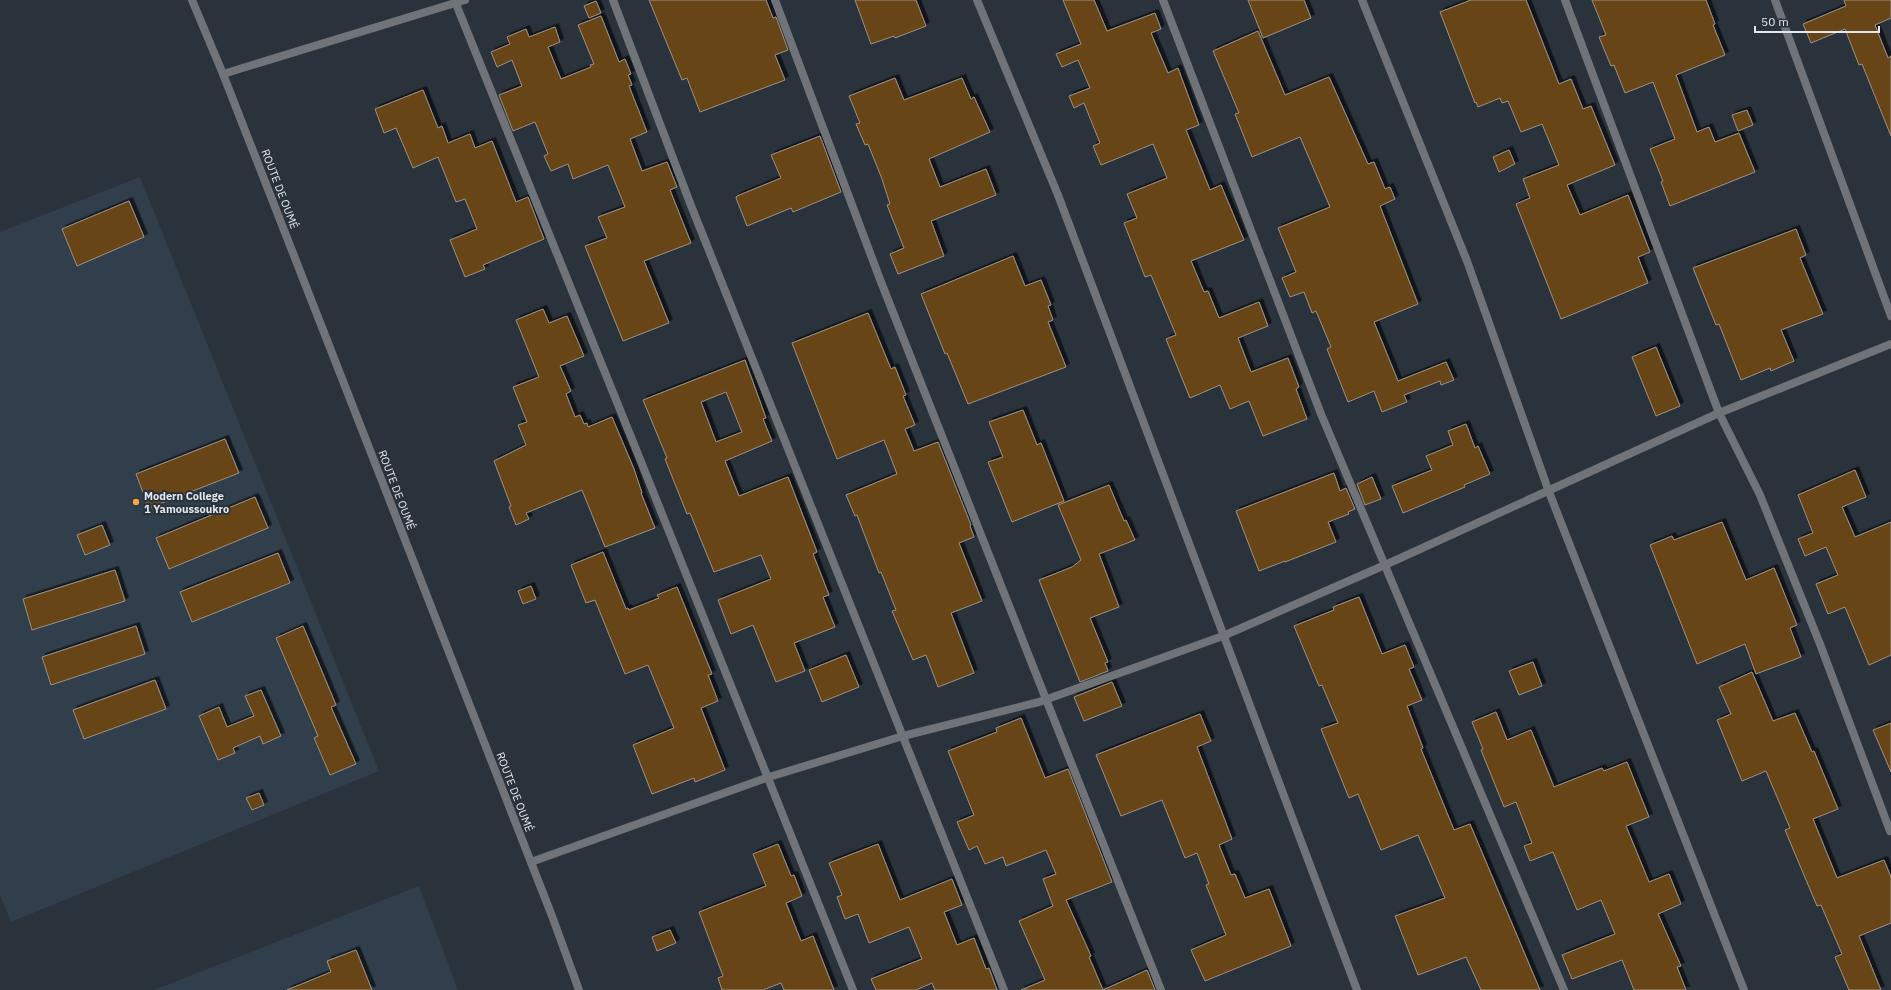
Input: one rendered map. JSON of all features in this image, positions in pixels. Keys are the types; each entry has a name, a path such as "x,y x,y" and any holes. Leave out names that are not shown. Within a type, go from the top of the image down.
{"street":[{"name":"ROUTE DE OUMÉ","path":"192,0 223,74 531,862 579,990"},
{"path":"223,74 465,0"},
{"path":"613,0 690,203 1004,990"},
{"path":"775,0 881,282 1161,990"},
{"path":"977,0 1058,195 1357,990"},
{"path":"1163,0 1321,414 1564,990"},
{"path":"1362,0 1467,262 1549,492 1744,990"},
{"path":"1565,0 1720,413 1763,502 1820,644 1890,831"},
{"path":"1775,0 1891,316"},
{"path":"456,4 633,446 769,777 853,990"},
{"path":"531,862 769,777 903,736 1045,699 1223,636 1385,566 1720,413 1891,344"}],"shaded area":[{"name":"Modern College 1 Yamoussoukro","path":"140,177 379,771 11,922 0,895 0,232"},
{"path":"419,886 458,990 154,990"}],"building":[{"path":"649,0 766,0 773,18 776,17 788,50 775,55 785,80 700,112 687,78 682,80"},
{"path":"855,0 916,0 926,26 895,38 894,36 871,44"},
{"path":"1063,0 1094,0 1107,31 1155,13 1161,29 1151,33 1168,73 1178,68 1199,125 1186,130 1210,190 1221,185 1244,240 1191,261 1204,292 1208,291 1219,318 1259,302 1268,326 1238,338 1251,372 1288,358 1299,387 1296,389 1307,419 1263,436 1249,401 1230,409 1220,385 1190,398 1166,339 1176,335 1151,275 1145,277 1124,223 1137,218 1127,194 1167,178 1153,144 1101,165 1093,146 1100,143 1084,103 1074,108 1069,96 1090,88 1078,60 1062,67 1056,54 1081,44"},
{"path":"1248,0 1304,0 1311,18 1263,38"},
{"path":"1471,0 1526,0 1559,84 1571,79 1583,109 1591,106 1615,165 1567,185 1580,215 1628,195 1650,252 1638,257 1648,283 1561,319 1516,204 1530,198 1523,179 1559,165 1542,124 1521,132 1508,101 1502,103 1500,98 1478,107 1476,102 1475,103 1440,12"},
{"path":"1592,0 1706,0 1715,24 1713,25 1725,55 1676,75 1697,132 1709,127 1715,142 1739,133 1755,172 1670,206 1661,182 1663,181 1650,149 1675,139 1653,82 1625,93 1614,65 1611,66 1599,37 1606,35"},
{"path":"1844,0 1891,0 1891,18 1875,25 1888,58 1891,56 1891,136 1862,64 1859,65 1845,29 1811,43 1803,24 1846,6"},
{"path":"596,1 601,13 589,18 584,6"},
{"path":"601,16 619,62 625,59 631,74 628,75 632,85 629,86 647,132 630,139 642,171 667,162 677,187 670,190 691,243 644,261 669,323 623,341 585,246 607,238 598,217 625,207 608,165 573,179 568,164 551,171 544,156 548,154 535,122 513,131 499,95 522,86 512,60 497,67 491,52 510,44 507,37 526,29 529,37 555,27 560,42 548,47 561,79 591,67 590,65 594,64 578,25"},
{"path":"1258,31 1285,95 1329,77 1368,164 1374,162 1385,189 1390,187 1395,199 1380,206 1418,304 1374,322 1398,381 1446,362 1454,380 1441,385 1440,381 1404,395 1407,402 1382,412 1374,391 1348,402 1327,349 1331,347 1316,311 1312,313 1304,292 1290,297 1282,278 1296,272 1278,228 1330,207 1300,137 1252,157 1235,114 1239,113 1213,51"},
{"path":"895,78 904,100 962,78 971,99 974,97 990,132 929,159 940,187 986,169 996,195 931,221 944,256 898,274 890,254 904,248 887,205 890,204 882,179 868,144 865,145 856,124 860,123 849,96"},
{"path":"423,90 438,128 442,126 448,143 470,134 475,148 492,141 516,202 528,197 544,239 483,265 485,269 465,277 450,240 477,229 465,199 456,202 438,157 413,168 396,128 384,133 375,109"},
{"path":"1747,110 1753,125 1738,131 1732,115"},
{"path":"820,136 841,192 793,212 791,208 747,226 736,198 737,196 781,178 771,155"},
{"path":"1509,150 1515,164 1499,172 1493,157"},
{"path":"129,201 144,237 77,266 62,229"},
{"path":"1796,229 1806,255 1800,258 1823,314 1781,330 1794,361 1771,371 1770,368 1741,380 1719,324 1716,325 1693,268"},
{"path":"1013,256 1025,286 1041,280 1051,305 1048,306 1053,320 1048,322 1066,367 968,404 947,353 945,354 921,294"},
{"path":"543,309 549,323 567,316 584,356 560,366 571,391 566,394 575,417 580,415 584,424 587,423 588,427 612,417 634,469 641,493 655,528 605,547 582,490 526,513 529,519 516,525 509,507 511,506 494,461 526,445 518,425 527,422 513,387 539,377 516,320"},
{"path":"868,313 891,369 895,367 906,395 903,396 915,425 905,429 914,451 938,442 971,525 970,526 974,537 959,543 982,601 951,613 974,673 938,687 926,655 913,660 892,611 896,610 881,572 879,573 857,515 855,516 846,495 897,474 884,440 837,459 792,343"},
{"path":"1656,347 1680,406 1656,416 1632,357"},
{"path":"745,360 766,418 763,419 772,441 725,461 739,496 788,477 817,552 813,554 829,595 823,597 835,627 794,643 805,671 776,682 753,625 731,634 718,600 771,579 761,555 714,572 690,513 687,514 665,459 667,458 643,400","holes":["726,392 742,432 716,442 701,402"]},
{"path":"1023,410 1037,445 1041,443 1064,501 1012,522 988,462 1003,457 989,422"},
{"path":"1466,424 1475,448 1478,446 1490,474 1464,485 1465,487 1403,513 1392,486 1432,470 1426,456 1453,445 1448,431"},
{"path":"225,439 239,473 149,508 136,474"},
{"path":"1855,470 1866,497 1842,507 1855,537 1891,522 1891,655 1869,665 1845,607 1828,614 1816,584 1838,575 1826,547 1805,556 1798,539 1813,533 1798,495"},
{"path":"1334,473 1340,491 1346,488 1355,509 1348,512 1349,514 1328,522 1336,542 1259,571 1236,511"},
{"path":"1372,477 1381,499 1365,505 1357,484"},
{"path":"1109,485 1124,521 1126,520 1135,540 1099,554 1119,607 1090,618 1108,662 1105,663 1108,671 1080,682 1039,580 1072,567 1081,560 1058,505"},
{"path":"255,497 268,528 169,569 156,538"},
{"path":"1722,522 1746,580 1774,568 1797,625 1790,628 1801,657 1756,674 1745,644 1697,664 1650,545 1672,536 1674,540"},
{"path":"102,525 110,545 85,555 77,535"},
{"path":"603,552 626,609 628,608 629,610 659,598 657,595 677,587 712,674 708,675 718,701 701,708 725,770 695,782 694,778 652,794 633,745 674,728 648,665 625,674 595,600 586,603 571,565"},
{"path":"278,553 290,583 192,622 180,592"},
{"path":"115,570 125,601 32,630 23,599"},
{"path":"531,586 536,599 523,604 518,591"},
{"path":"1359,597 1382,654 1405,645 1414,667 1409,669 1422,700 1407,706 1423,748 1421,749 1454,830 1470,824 1540,990 1481,990 1466,957 1418,975 1395,916 1445,898 1418,835 1381,850 1358,794 1349,798 1321,729 1338,723 1322,685 1319,686 1294,626 1334,610 1333,607"},
{"path":"136,626 145,654 51,685 42,657"},
{"path":"303,626 336,705 331,707 356,764 330,775 314,738 318,736 276,638"},
{"path":"846,655 859,687 822,702 809,670"},
{"path":"1533,662 1542,686 1519,695 1509,671"},
{"path":"1752,672 1773,721 1795,713 1812,752 1814,751 1838,809 1813,819 1837,878 1884,860 1891,877 1891,923 1859,936 1881,990 1849,990 1835,957 1842,954 1821,905 1817,906 1785,830 1790,828 1766,771 1742,781 1717,720 1731,714 1719,687"},
{"path":"155,680 166,709 84,739 73,710"},
{"path":"1112,682 1122,706 1084,721 1074,697"},
{"path":"261,690 281,736 263,744 260,736 233,748 235,753 218,760 199,716 219,707 227,727 254,716 245,696"},
{"path":"1496,712 1507,740 1531,730 1554,787 1602,768 1604,771 1627,762 1649,817 1626,826 1649,882 1669,874 1681,904 1658,914 1681,966 1677,967 1686,990 1634,990 1622,960 1572,979 1562,955 1615,934 1601,900 1577,910 1553,852 1530,861 1524,846 1532,843 1516,802 1504,807 1481,750 1483,749 1472,722"},
{"path":"1200,714 1211,741 1197,747 1232,839 1219,845 1231,875 1235,874 1245,898 1269,889 1291,946 1205,981 1191,950 1226,935 1206,885 1209,884 1197,853 1185,858 1162,800 1121,816 1096,755"},
{"path":"1021,718 1045,778 1068,769 1112,882 1066,900 1091,956 1089,957 1103,990 1021,990 1045,980 1019,921 1053,906 1043,879 1056,874 1046,850 1006,866 1003,857 985,864 977,846 969,850 957,822 974,815 948,751 997,732 996,728"},
{"path":"1891,723 1891,772 1873,730"},
{"path":"259,793 264,805 252,810 246,798"},
{"path":"778,844 791,876 794,875 802,896 786,903 801,941 813,936 834,990 784,990 781,983 763,990 722,990 718,978 723,976 699,912 766,886 753,854"},
{"path":"878,844 900,900 952,879 962,905 944,912 957,945 974,938 986,969 989,968 997,990 935,990 932,983 916,990 876,990 871,979 922,959 909,927 869,943 858,914 845,919 837,897 842,895 829,863"},
{"path":"670,930 676,943 657,951 652,937"},
{"path":"356,950 372,990 287,990 331,972 327,961"},
{"path":"1147,970 1155,990 1103,990"}],"place":[{"name":"Modern College 1 Yamoussoukro","path":"136,502"}]}
